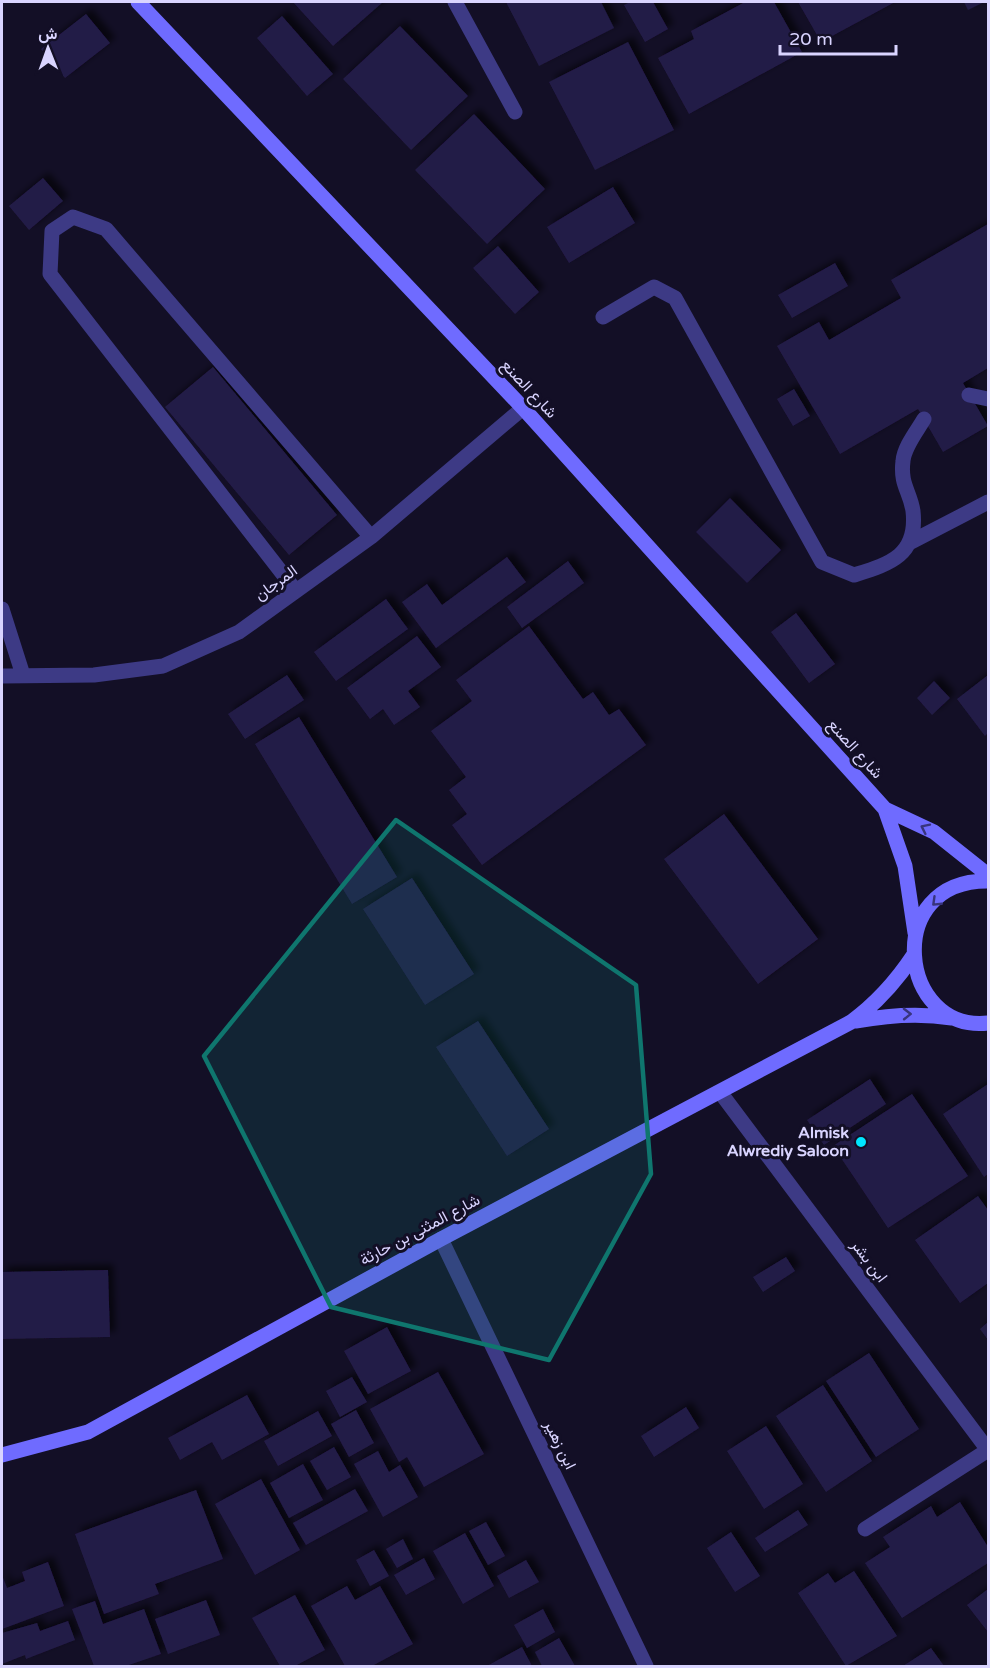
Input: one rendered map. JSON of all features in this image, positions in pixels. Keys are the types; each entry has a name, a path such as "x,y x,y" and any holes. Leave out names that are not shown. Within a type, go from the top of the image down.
{"street":[{"name":"شارع الصنع","path":"138,2 523,408 885,809 905,866 915,933"},
{"path":"455,2 515,112"},
{"path":"296,591 50,274 52,231 73,217 106,229 371,537"},
{"path":"603,317 654,287 675,298 822,561 854,575 893,562 909,543 988,502"},
{"path":"969,395 988,399"},
{"name":"المرجان","path":"2,676 94,675 163,666 239,632 371,537 523,408"},
{"path":"909,543 913,510 902,482 903,458 924,419"},
{"path":"2,609 23,675"},
{"name":"شارع الصنع","path":"885,809 934,832 988,875"},
{"path":"964,1021 944,1011 928,996 917,977 913,956 915,933 924,914 938,898 955,887 975,881 988,881"},
{"name":"شارع المثنى بن حارثة","path":"2,1455 87,1432 441,1239 851,1022 876,1004 896,982 913,956"},
{"name":"شارع المثنى بن حارثة","path":"851,1022 888,1015 926,1014 987,1023"},
{"name":"ابن بشر","path":"720,1092 988,1450"},
{"name":"ابن زهير","path":"441,1239 646,1666"},
{"path":"865,1529 988,1450"}],"highlighted area":[{"path":"396,820 636,985 651,1174 549,1360 331,1307 204,1056"}],"building":[{"path":"293,2 383,2 333,46"},
{"path":"506,2 601,2 614,28 539,66"},
{"path":"630,2 653,2 668,29 645,42 624,5"},
{"path":"745,2 774,2 802,52 689,114 658,58 694,39 691,31"},
{"path":"798,2 895,2 821,42"},
{"path":"964,2 984,2 968,10"},
{"path":"86,14 110,43 65,78 41,49"},
{"path":"282,16 333,74 307,96 257,38"},
{"path":"400,26 468,96 411,150 343,79"},
{"path":"628,42 674,130 595,170 549,82"},
{"path":"474,114 545,189 487,244 415,170"},
{"path":"43,178 63,201 29,230 9,206"},
{"path":"613,187 635,223 569,263 547,227"},
{"path":"988,224 988,368 963,383 988,426 943,452 918,409 840,454 777,346 819,322 829,340 901,298 891,280"},
{"path":"498,246 539,292 515,314 473,268"},
{"path":"835,263 848,286 792,318 778,295"},
{"path":"213,367 337,515 289,555 165,407"},
{"path":"794,389 810,416 793,426 777,399"},
{"path":"730,498 781,550 747,583 696,532"},
{"path":"507,557 526,582 436,648 402,602 427,584 442,605"},
{"path":"568,561 584,583 522,628 507,607"},
{"path":"386,599 408,629 336,681 314,652"},
{"path":"796,613 835,664 809,683 771,632"},
{"path":"529,626 583,699 593,692 609,715 619,709 646,745 482,865 452,825 467,814 449,790 466,777 431,731 472,701 456,680"},
{"path":"417,636 441,667 408,691 420,707 394,725 383,709 370,719 347,688"},
{"path":"287,675 304,700 245,739 228,714"},
{"path":"988,675 988,733 985,736 957,699"},
{"path":"934,681 950,698 932,715 917,698"},
{"path":"299,717 397,877 352,904 255,744"},
{"path":"724,814 818,939 758,984 664,859"},
{"path":"412,878 474,974 425,1005 363,909"},
{"path":"478,1021 549,1129 507,1156 436,1047"},
{"path":"870,1079 886,1104 824,1145 807,1120"},
{"path":"988,1084 988,1174 984,1177 943,1114"},
{"path":"912,1094 968,1176 888,1228 833,1146"},
{"path":"978,1196 988,1210 988,1283 960,1303 915,1240"},
{"path":"786,1257 795,1271 763,1292 753,1277"},
{"path":"108,1270 110,1337 2,1339 2,1272"},
{"path":"988,1322 988,1340 980,1329"},
{"path":"387,1327 411,1371 368,1394 344,1351"},
{"path":"869,1353 919,1429 876,1457 826,1381"},
{"path":"438,1372 484,1454 424,1487 407,1457 399,1462 370,1409"},
{"path":"352,1377 367,1402 340,1417 326,1391"},
{"path":"823,1385 872,1461 826,1492 776,1416"},
{"path":"247,1395 269,1434 222,1460 212,1442 180,1460 168,1438"},
{"path":"686,1407 699,1428 654,1457 641,1436"},
{"path":"356,1410 374,1443 349,1457 331,1424"},
{"path":"318,1411 332,1436 278,1466 264,1441"},
{"path":"766,1426 803,1484 764,1509 727,1451"},
{"path":"334,1447 351,1477 327,1490 310,1461"},
{"path":"378,1451 389,1472 400,1465 418,1497 383,1517 354,1464"},
{"path":"303,1464 323,1500 289,1518 270,1483"},
{"path":"261,1479 300,1550 255,1575 215,1504"},
{"path":"355,1489 368,1511 306,1545 293,1523"},
{"path":"196,1490 223,1559 155,1584 159,1594 104,1614 75,1534"},
{"path":"960,1502 988,1547 988,1563 902,1618 865,1563 890,1547 883,1537 931,1506 937,1517"},
{"path":"798,1510 808,1525 765,1552 755,1538"},
{"path":"486,1522 505,1556 488,1565 469,1531"},
{"path":"731,1532 760,1576 735,1592 707,1548"},
{"path":"465,1533 494,1586 463,1604 433,1551"},
{"path":"403,1539 413,1559 397,1568 386,1549"},
{"path":"374,1550 389,1576 370,1586 356,1560"},
{"path":"424,1558 435,1579 406,1595 394,1575"},
{"path":"526,1560 539,1582 509,1598 497,1576"},
{"path":"48,1562 64,1606 2,1629 2,1575 7,1588 25,1581 22,1572"},
{"path":"854,1571 897,1636 846,1666 798,1593 828,1573 835,1583"},
{"path":"347,1586 355,1600 380,1586 413,1644 372,1666 345,1666 311,1606"},
{"path":"988,1589 988,1632 967,1605"},
{"path":"295,1595 325,1650 295,1666 280,1666 252,1618"},
{"path":"206,1600 220,1635 168,1654 155,1619"},
{"path":"95,1601 103,1624 144,1609 161,1654 126,1666 94,1666 72,1609"},
{"path":"543,1609 555,1632 527,1648 514,1625"},
{"path":"68,1621 75,1640 26,1659 25,1655 2,1664 2,1633 37,1623 40,1631"},
{"path":"559,1638 575,1666 542,1666 535,1652"},
{"path":"522,1647 532,1666 487,1666"},
{"path":"931,1648 944,1666 903,1666"}],"place":[{"name":"Almisk Alwrediy Saloon","path":"861,1142"}]}
